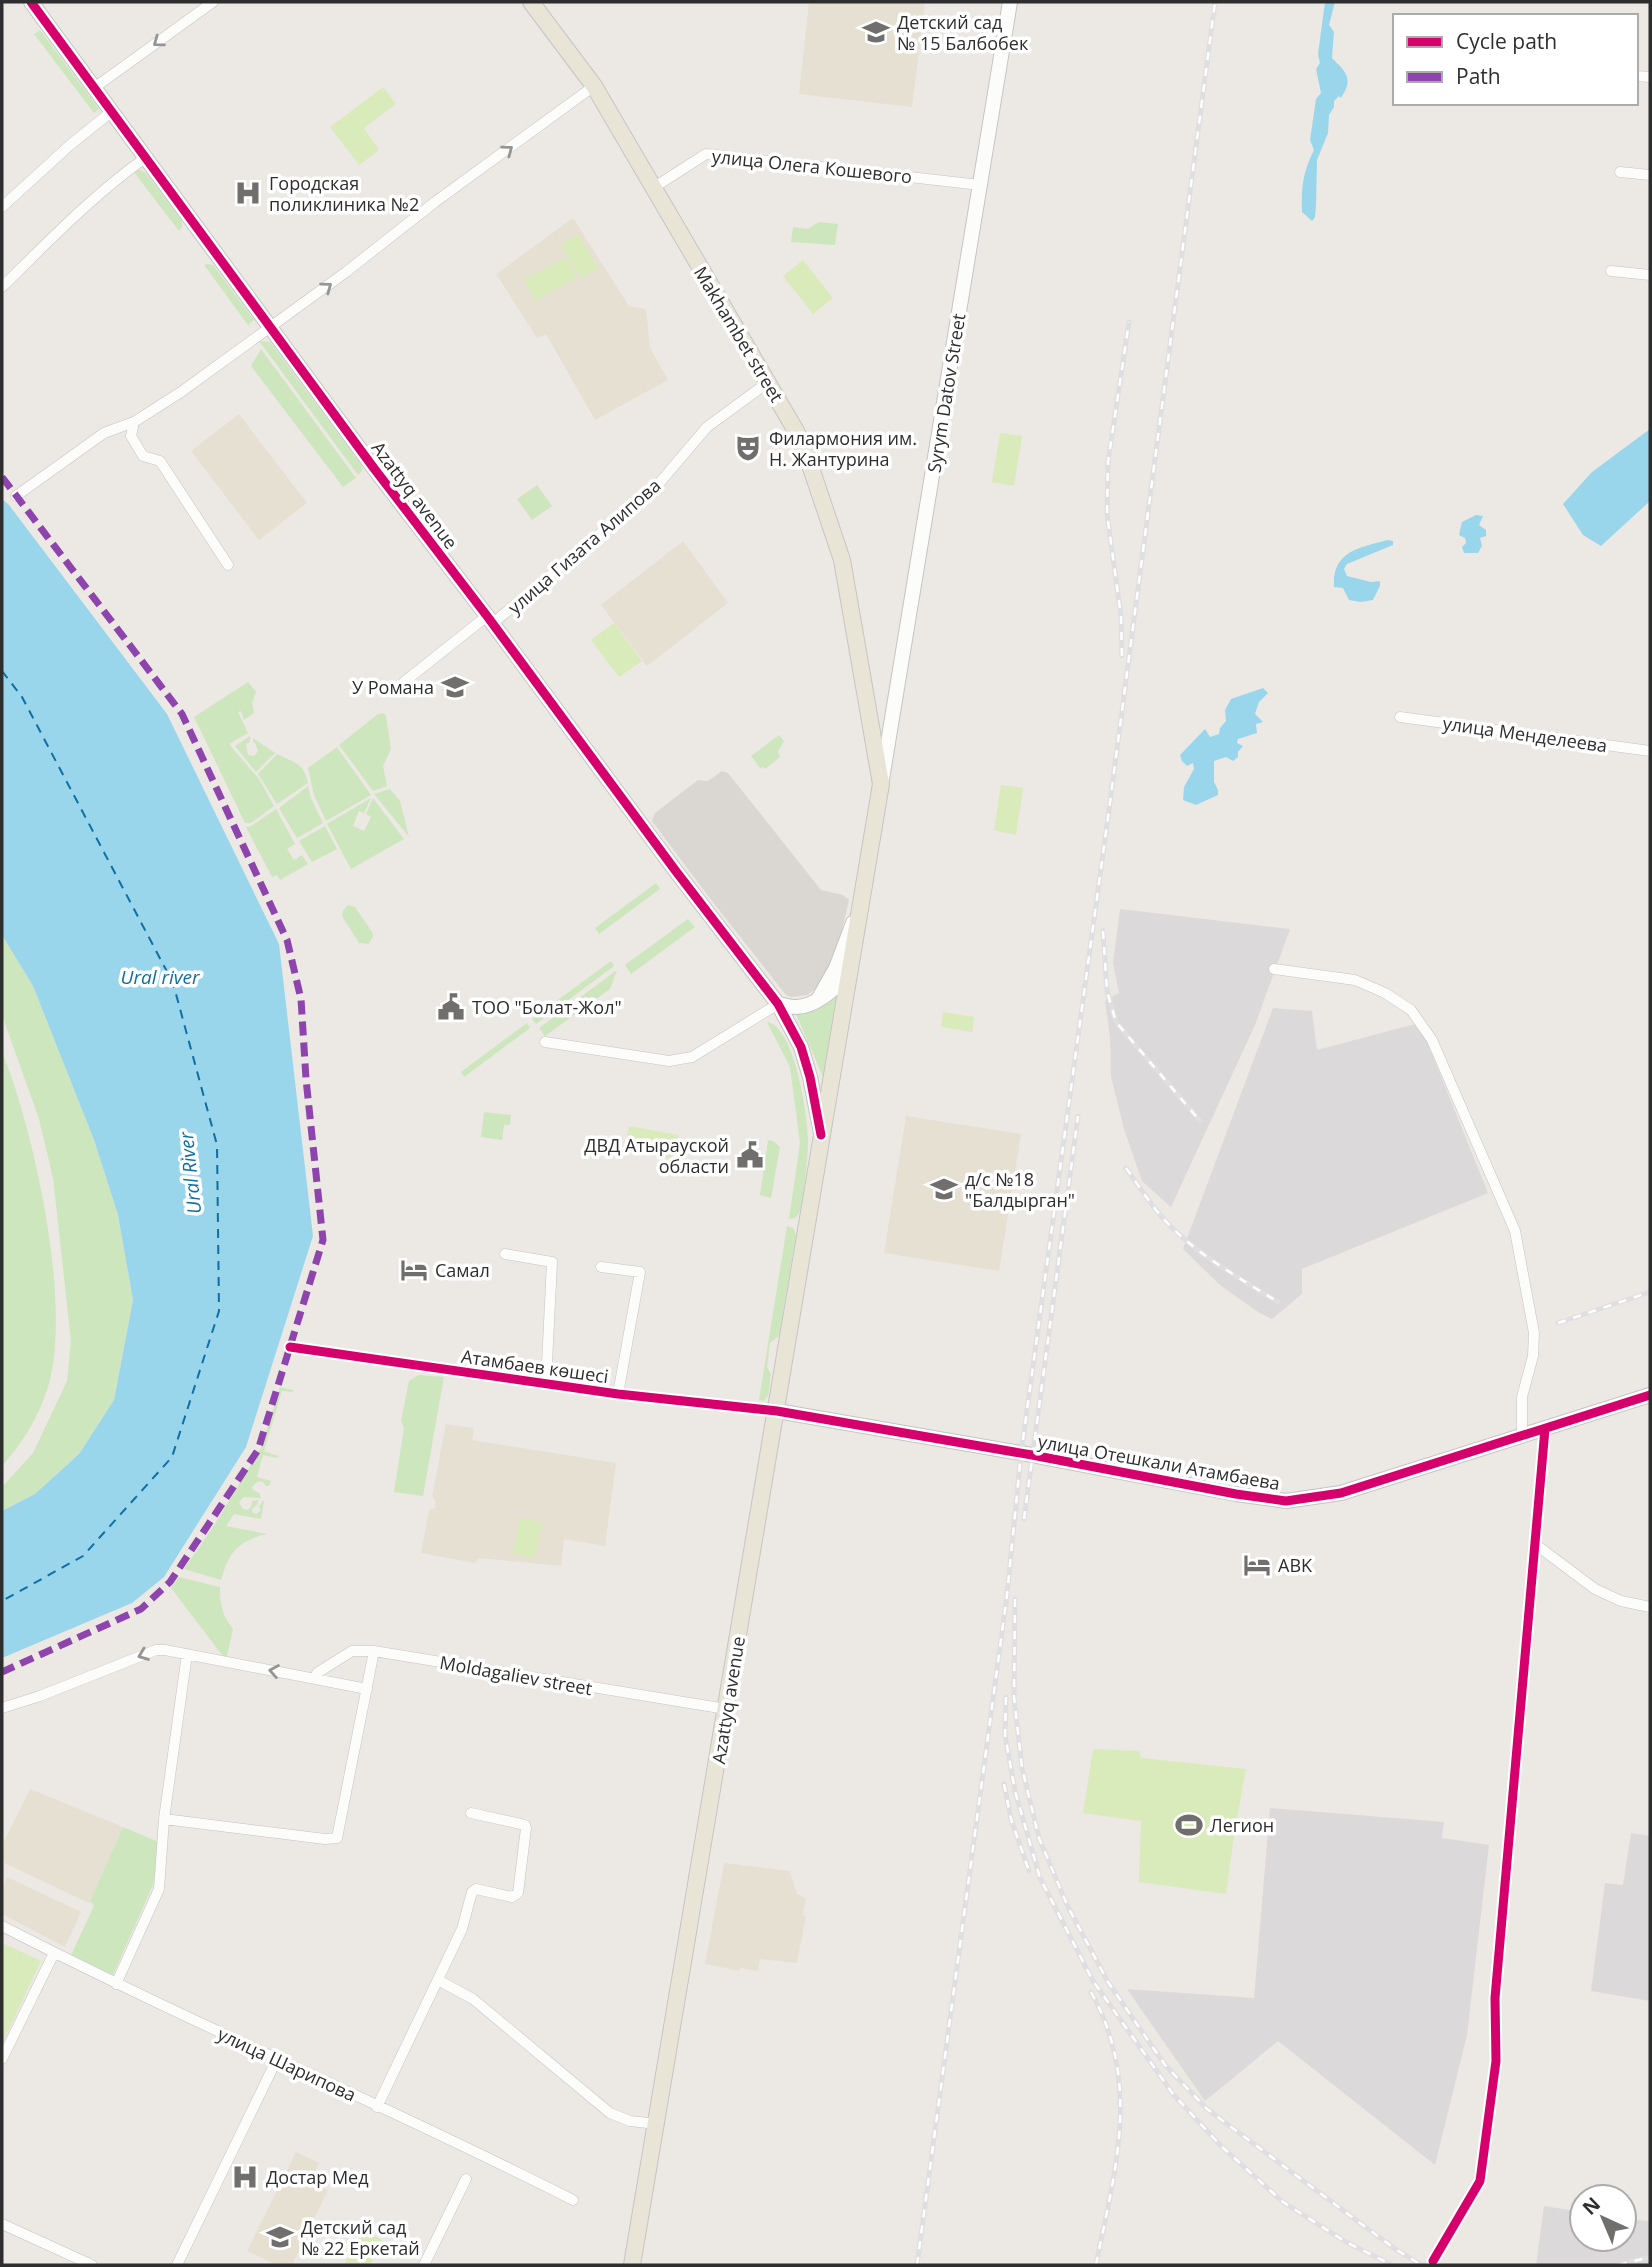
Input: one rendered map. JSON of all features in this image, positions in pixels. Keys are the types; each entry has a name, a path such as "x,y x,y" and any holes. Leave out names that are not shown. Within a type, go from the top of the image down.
{"main road":[{"name":"Makhambet street","path":"531,2 594,86 796,431 842,559 881,784 850,974"},
{"name":"Azattyq avenue","path":"632,2265 850,974"}],"street":[{"name":"Azattyq avenue","path":"31,2 373,467 778,1004 801,1047 810,1077 821,1135"},
{"path":"94,88 213,2"},
{"name":"Syrym Datov Street","path":"881,784 1010,2"},
{"path":"16,496 104,433 134,422 272,328 446,194 594,86"},
{"path":"2,207 111,112"},
{"name":"улица Олега Кошевого","path":"653,188 706,153 980,185"},
{"path":"2,287 63,228 145,158"},
{"path":"1620,172 1650,175"},
{"path":"1611,271 1650,275"},
{"name":"улица Гизата Алипова","path":"404,682 489,620 656,487 707,427 767,383"},
{"path":"134,422 131,436 143,456 160,461 228,565"},
{"name":"улица Менделеева","path":"1399,717 1650,751"},
{"path":"820,998 836,968 863,896"},
{"path":"1274,969 1355,980 1385,993 1411,1010 1432,1040 1515,1231 1534,1333 1533,1356 1522,1397 1522,1436"},
{"path":"545,1042 669,1061 692,1057 778,1004 796,1007 820,998 850,974"},
{"path":"505,1254 552,1262 546,1384"},
{"path":"601,1267 640,1272 618,1394"},
{"name":"Атамбаев көшесі","path":"290,1347 618,1394 777,1411"},
{"name":"улица Отешкали Атамбаева","path":"777,1411 1286,1501 1341,1493 1650,1395"},
{"path":"1433,2261 1480,2181 1496,2061 1495,1998 1545,1429"},
{"path":"1535,1544 1595,1589 1621,1601 1650,1607"},
{"path":"2,1708 40,1696 148,1652 165,1650 367,1689"},
{"name":"Moldagaliev street","path":"314,1678 335,1660 352,1651 374,1651 726,1709"},
{"path":"164,1819 325,1839 337,1838 374,1651"},
{"path":"116,1984 159,1889 164,1819 187,1654"},
{"path":"377,2106 462,1929 474,1890 512,1897 518,1893 525,1825 471,1813"},
{"name":"улица Шарипова","path":"2,1926 116,1984 573,2200"},
{"path":"2,2059 54,1953"},
{"path":"438,1980 473,1999 610,2113 629,2121 657,2124"},
{"path":"177,2265 277,2059"},
{"path":"424,2265 466,2179"},
{"path":"2,2224 92,2265"}],"shaded area":[{"path":"809,2 925,2 912,107 799,94"},
{"path":"573,218 629,306 646,309 650,348 668,380 595,420 546,334 537,338 496,274"},
{"path":"239,414 307,503 259,540 191,451"},
{"path":"683,541 728,603 647,666 601,605"},
{"path":"722,771 728,773 821,890 843,895 849,900 835,959 819,987 807,995 786,995 652,821 655,813 698,780 708,781"},
{"path":"1120,909 1290,929 1255,1025 1171,1207 1142,1181 1124,1129 1111,1077 1110,1037 1105,1000 1119,993 1113,963"},
{"path":"1273,1008 1312,1011 1317,1050 1415,1024 1425,1037 1488,1193 1302,1269 1302,1294 1272,1319 1220,1285 1183,1249"},
{"path":"906,1116 1021,1134 999,1271 884,1253"},
{"path":"446,1424 474,1428 472,1440 616,1463 605,1546 564,1539 561,1566 479,1558 475,1563 421,1553 429,1510 435,1508 436,1502 432,1496"},
{"path":"30,1789 123,1827 89,1903 2,1862 2,1845"},
{"path":"1270,1808 1444,1822 1442,1838 1489,1845 1467,2035 1435,2165 1278,2041 1205,2101 1127,1989 1254,1998"},
{"path":"1631,1833 1650,1836 1650,2001 1591,1991 1605,1883 1623,1885"},
{"path":"724,1863 790,1871 797,1894 806,1898 803,1915 806,1916 797,1963 760,1959 758,1971 740,1968 739,1971 705,1964"},
{"path":"7,1877 81,1912 65,1947 2,1914 2,1889"},
{"path":"296,2152 319,2163 315,2172 323,2176 318,2185 328,2190 292,2265 277,2265 247,2251"},
{"path":"1544,2206 1568,2210 1568,2253 1638,2253 1638,2220 1650,2221 1650,2265 1536,2265"}],"green space":[{"path":"40,30 99,109 94,113 34,34"},
{"path":"383,87 396,104 364,128 379,150 359,165 330,127"},
{"path":"133,171 145,172 182,221 179,231"},
{"path":"819,222 838,224 835,245 791,242 793,227 808,229"},
{"path":"578,234 598,268 581,278 561,244"},
{"path":"566,257 577,277 536,301 524,280"},
{"path":"803,260 833,298 813,314 783,276"},
{"path":"204,265 213,265 254,320 248,325"},
{"path":"259,341 270,342 362,466 358,475"},
{"path":"261,349 356,478 343,487 251,366"},
{"path":"1000,433 1022,436 1014,486 992,482"},
{"path":"537,485 552,506 532,520 517,499"},
{"path":"614,623 642,661 619,677 591,640"},
{"path":"248,682 256,692 252,703 254,713 244,720 241,711 238,712 248,733 229,744 259,779 274,806 251,823 245,823 194,717"},
{"path":"384,713 391,749 383,766 387,786 373,791 339,745 378,714"},
{"path":"779,735 784,741 778,752 780,757 765,769 760,768 751,756"},
{"path":"250,736 250,742 246,744 248,755 254,756 258,751 253,738 275,753 256,772 235,746"},
{"path":"337,747 371,795 326,821 314,795 308,768"},
{"path":"277,754 301,767 308,783 277,804 258,774"},
{"path":"1001,785 1023,788 1016,835 994,830"},
{"path":"308,786 323,823 297,838 279,808"},
{"path":"390,789 400,801 409,837 374,794"},
{"path":"371,798 364,813 359,811 353,826 364,831 371,817 366,814 373,798 404,839 351,869 327,824"},
{"path":"276,809 295,844 287,849 294,860 302,855 308,864 280,880 277,875 272,877 246,827"},
{"path":"325,826 337,849 312,862 299,841"},
{"path":"656,883 660,889 599,934 595,928"},
{"path":"348,905 355,907 372,932 369,944 359,943 342,916"},
{"path":"688,919 695,927 631,974 625,965"},
{"path":"2,935 33,986 94,1140 118,1215 133,1300 114,1400 79,1454 35,1494 2,1511 2,1487 33,1453 67,1381 71,1341 53,1178 39,1119 2,1015"},
{"path":"611,961 614,966 536,1024 532,1019"},
{"path":"617,970 610,989 545,1036 539,1028"},
{"path":"838,993 823,1077 796,1014 810,1011"},
{"path":"943,1012 974,1017 972,1032 941,1027"},
{"path":"767,1022 777,1027 792,1054 798,1073 807,1128 802,1204 798,1215 789,1219 800,1143 790,1067"},
{"path":"527,1023 530,1028 464,1077 461,1072"},
{"path":"2,1052 38,1173 47,1222 56,1317 54,1359 46,1393 27,1432 2,1466"},
{"path":"484,1112 511,1115 510,1125 504,1125 502,1140 481,1137"},
{"path":"629,1126 678,1135 673,1159 625,1150"},
{"path":"768,1140 780,1147 771,1198 760,1195"},
{"path":"787,1226 793,1228 796,1235 779,1336 770,1343 767,1367 771,1374 768,1396 764,1401 759,1400"},
{"path":"419,1375 444,1377 423,1496 394,1492 404,1428 401,1421 409,1381"},
{"path":"280,1387 293,1392 282,1391 264,1451 278,1456 263,1455 257,1477 271,1481 269,1486 262,1481 252,1487 261,1498 244,1497 239,1502 242,1508 247,1510 252,1501 259,1500 252,1509 256,1514 261,1510 259,1507 264,1501 261,1519 234,1514 226,1526 267,1534 249,1540 236,1549 227,1562 221,1580 184,1569 261,1448"},
{"path":"520,1518 542,1522 535,1558 513,1554"},
{"path":"179,1577 220,1587 222,1610 233,1629 226,1660 171,1588"},
{"name":"Легион","path":"1093,1749 1139,1751 1141,1758 1246,1769 1226,1894 1139,1882 1141,1821 1083,1813"},
{"path":"123,1827 156,1841 160,1844 160,1850 153,1885 113,1975 71,1955 94,1906 90,1901"},
{"path":"2,1943 41,1961 2,2044"},
{"path":"362,2230 382,2240 370,2265 344,2265"}],"water":[{"path":"1325,2 1335,2 1329,25 1334,32 1332,58 1348,80 1341,98 1339,96 1334,101 1329,115 1328,133 1317,160 1316,206 1312,221 1302,212 1302,195 1307,165 1314,150 1310,140 1316,99 1321,93 1316,69 1320,63 1318,54"},
{"path":"1650,429 1650,501 1601,546 1583,535 1563,504 1592,472"},
{"name":"Ural river","path":"2,499 167,714 279,944 313,1236 246,1447 164,1577 132,1603 2,1658 2,1511 35,1494 79,1454 114,1400 133,1300 118,1215 94,1140 33,986 2,935"},
{"path":"1476,515 1483,516 1479,525 1486,530 1486,536 1480,538 1482,546 1478,553 1464,553 1462,547 1466,543 1465,538 1459,535 1462,522"},
{"path":"1387,540 1393,541 1393,545 1347,564 1344,569 1347,576 1371,582 1380,581 1373,600 1349,600 1343,588 1334,587 1335,575 1343,558 1357,549"},
{"path":"1263,688 1268,693 1259,702 1255,714 1263,722 1256,724 1257,733 1238,739 1237,743 1243,746 1233,761 1226,757 1214,761 1214,782 1218,795 1196,805 1183,800 1184,787 1194,769 1193,763 1187,766 1180,755 1205,729 1210,737 1219,734 1226,721 1225,710 1231,699"}],"ferry route":[{"path":"2,671 22,697 173,983 217,1145 219,1311 172,1457 83,1556 2,1601"}],"railway":[{"path":"917,2265 1007,1595 1021,1454 1215,2"},
{"path":"1122,656 1121,616 1107,514 1108,462 1129,322"},
{"path":"1103,931 1107,991 1116,1022 1200,1121"},
{"path":"1024,1519 1078,1116"},
{"path":"1126,1168 1173,1229 1216,1263 1278,1302"},
{"path":"1558,1323 1650,1292"},
{"path":"1015,1599 1014,1697 1022,1768 1039,1838 1068,1907 1108,1982 1165,2065 1207,2109 1395,2249 1426,2265"},
{"path":"1006,1697 1005,1735 1015,1791 1040,1878 1093,1981 1173,2094 1221,2146 1283,2202 1346,2242 1392,2265"},
{"path":"1004,1784 1011,1819 1029,1871"},
{"path":"1091,1992 1107,2026 1116,2060 1120,2093 1116,2161 1096,2265"},
{"path":"1619,2265 1650,2257"}],"marked path":[{"path":"2,477 182,714 287,940 301,999 306,1079 323,1240 258,1450 170,1582 141,1609 2,1672"}],"cycle path":[{"path":"31,2 373,467 778,1004 801,1047 810,1077 821,1135"},
{"path":"290,1347 618,1394 777,1411 1286,1501 1341,1493 1650,1395"},
{"path":"1433,2261 1480,2181 1496,2061 1495,1998 1545,1429"}],"place":[{"name":"Детский сад № 15 Балбобек","path":"876,32"},
{"name":"Городская поликлиника №2","path":"248,193"},
{"name":"Филармония им. Н. Жантурина","path":"748,448"},
{"name":"У Романа","path":"455,687"},
{"name":"ТОО \"Болат-Жол\"","path":"451,1007"},
{"name":"ДВД Атырауской области","path":"750,1155"},
{"name":"д/с №18 \"Балдырган\"","path":"944,1189"},
{"name":"Самал","path":"414,1270"},
{"name":"ABK","path":"1257,1565"},
{"name":"Легион","path":"1189,1825"},
{"name":"Достар Мед","path":"245,2177"},
{"name":"Детский сад № 22 Еркетай","path":"280,2237"}],"water label":[{"name":"Ural River","path":"190,1173"}]}
